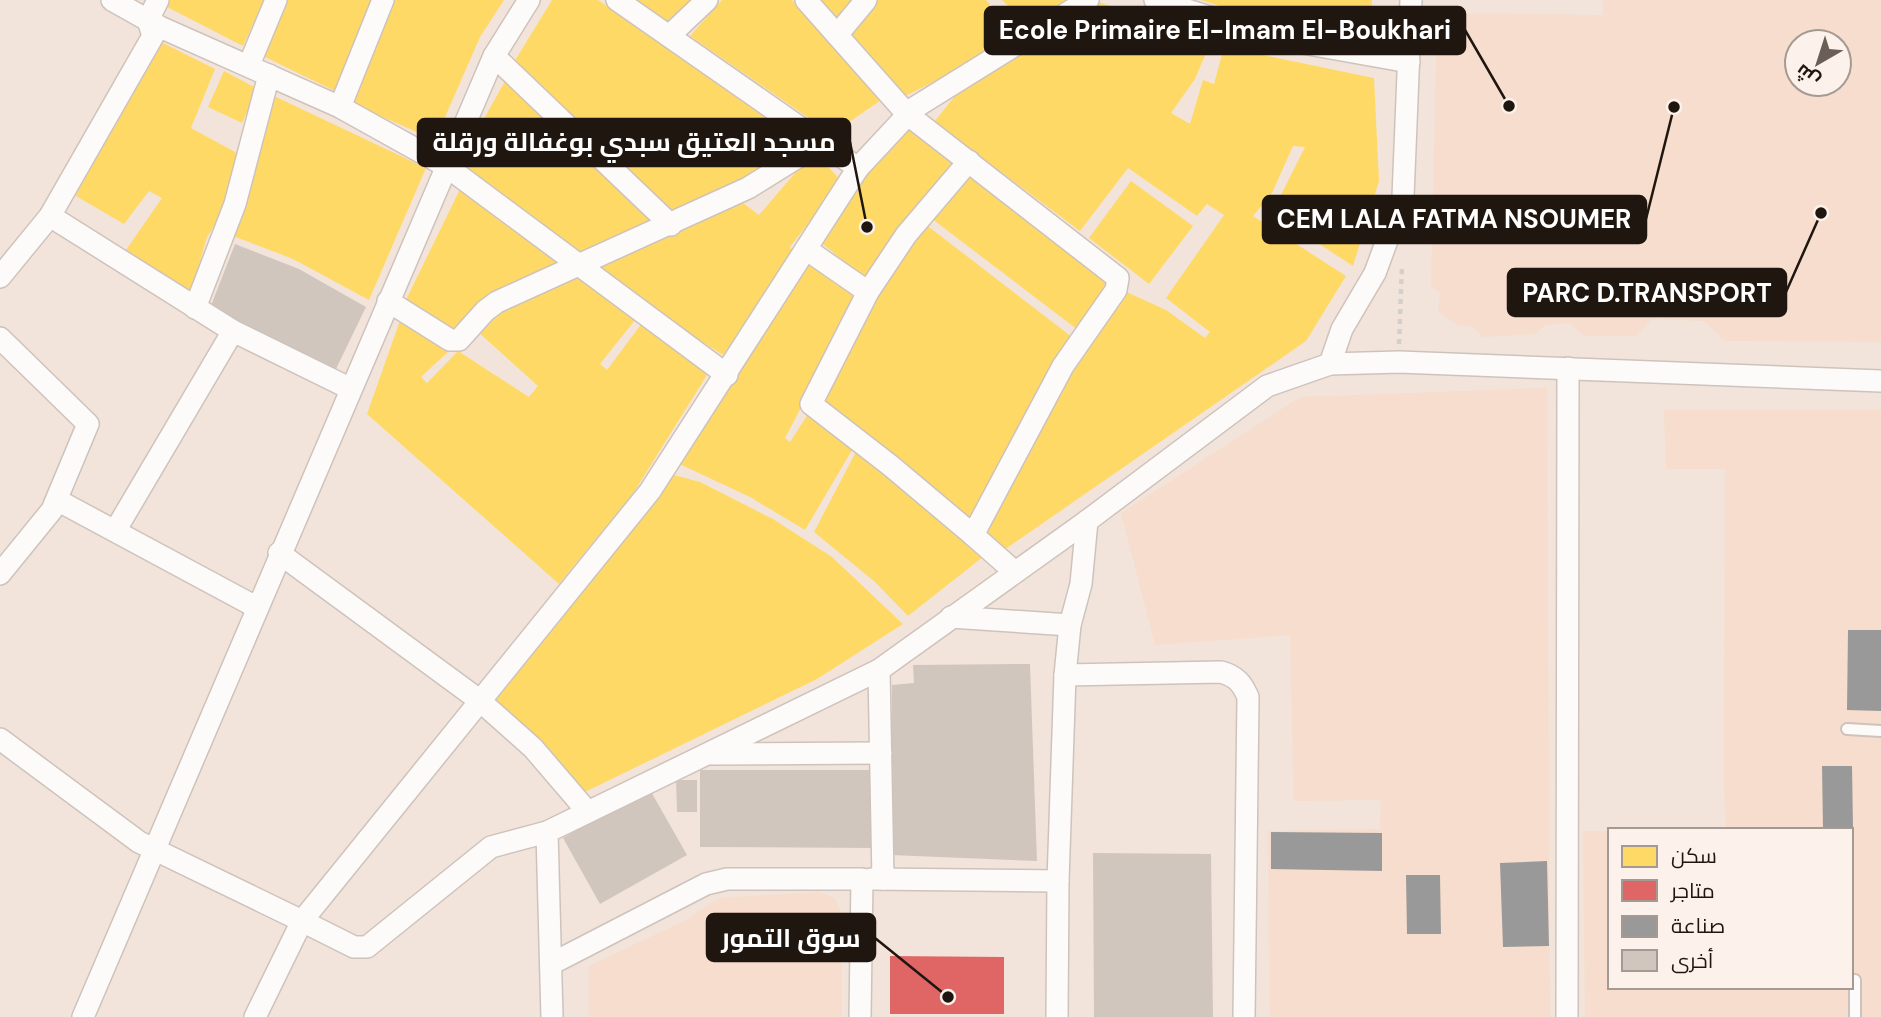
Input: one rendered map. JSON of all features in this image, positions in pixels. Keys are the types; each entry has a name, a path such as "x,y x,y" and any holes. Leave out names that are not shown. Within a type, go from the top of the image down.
{"street":[{"path":"112,0 148,20 340,107 446,166 727,375"},
{"path":"0,278 50,216 153,36 148,20 159,0"},
{"path":"249,65 276,0"},
{"path":"340,107 383,0"},
{"path":"83,1017 279,553 494,56 529,0"},
{"path":"617,0 858,168"},
{"path":"669,36 707,0"},
{"path":"806,0 907,114 1114,274 1118,284 1063,366 973,535"},
{"path":"836,35 866,0"},
{"path":"255,1017 302,921 650,491 858,168 907,114 1088,0"},
{"path":"1155,0 1280,39 1409,62"},
{"path":"1330,364 1342,329 1376,273 1403,197 1411,0"},
{"path":"494,56 671,225"},
{"path":"195,308 245,172 269,75"},
{"path":"388,301 454,341 497,302 748,188 822,142"},
{"path":"969,161 906,235 868,292 812,400 812,407 891,466 1015,572"},
{"path":"50,216 233,331 351,389"},
{"path":"806,249 868,292"},
{"path":"115,531 233,331"},
{"path":"0,338 88,424 57,500 45,520 0,574"},
{"path":"0,740 139,842 354,947 367,947 491,847 547,832 879,670 1087,521 1267,386 1330,364 1399,362 1881,381"},
{"path":"1567,1017 1568,368"},
{"path":"57,500 256,607"},
{"path":"1057,1017 1058,881 1065,675 1070,625 1081,584 1087,521"},
{"path":"279,553 479,700 533,748 587,811"},
{"path":"951,617 1070,625"},
{"path":"860,1017 881,753 879,670"},
{"path":"1065,675 1221,672 1233,675 1243,685 1248,697 1244,1017"},
{"path":"705,754 881,753"},
{"path":"547,832 552,1017"},
{"path":"551,964 706,884 727,879 1058,881"}],"lane":[{"path":"1847,729 1881,731"},
{"path":"1855,980 1855,1017"}],"path":[{"path":"1399,362 1402,256"}],"shaded area":[{"path":"1603,0 1881,0 1881,342 1725,341 1704,321 1653,319 1636,336 1584,336 1569,323 1545,325 1535,334 1483,337 1472,326 1459,326 1438,312 1440,293 1431,286 1437,13 1603,15"},
{"path":"1547,388 1550,1017 1270,1017 1268,831 1380,829 1381,800 1294,801 1290,635 1155,645 1121,513 1300,397"},
{"path":"1664,410 1881,410 1881,1017 1585,1017 1583,831 1608,831 1608,989 1853,989 1853,828 1726,828 1725,469 1666,469"},
{"path":"818,892 835,898 841,913 842,1017 589,1017 589,966 684,921 719,898"}],"building: سكن":[{"path":"168,0 264,0 243,46 165,6"},
{"path":"283,0 375,0 337,92 261,55"},
{"path":"389,0 504,0 480,37 435,140 351,103"},
{"path":"552,0 598,0 805,145 672,217 511,67"},
{"path":"635,0 693,0 669,24"},
{"path":"722,0 792,0 881,100 832,134 690,36"},
{"path":"816,0 854,0 834,23"},
{"path":"875,0 986,0 1015,32 968,65 903,97 846,34"},
{"path":"1002,0 1066,0 1025,23"},
{"path":"1201,0 1372,0 1370,39 1284,27"},
{"path":"1095,1 1212,39 1195,79 1171,113 1190,124 1203,80 1214,84 1224,47 1374,78 1379,181 1353,266 1272,213 1305,147 1293,146 1272,193 1253,216 1346,276 1306,341 1004,550 981,530 1071,361 1120,289 1166,310 1205,338 1210,332 1166,298 1224,215 1207,204 1197,216 1128,168 1080,231 934,122 955,96"},
{"path":"151,37 215,69 191,128 246,158 230,202 207,237 191,292 126,250 162,198 149,191 124,224 76,196 98,140"},
{"path":"224,71 258,89 242,123 208,107"},
{"path":"505,81 660,221 583,256 466,172 480,126"},
{"path":"274,96 426,168 369,300 293,259 233,236"},
{"path":"907,121 956,161 867,280 818,240 849,192"},
{"path":"814,151 841,181 790,247 796,255 723,355 649,308 595,266 736,198 759,215"},
{"path":"971,170 1112,280 1078,330 927,215"},
{"path":"1131,181 1193,226 1149,284 1089,238"},
{"path":"463,183 568,264 457,338 403,306"},
{"path":"925,224 1072,337 967,524 816,403 870,302"},
{"path":"806,258 862,292 785,438 790,442 810,411 855,445 805,530 750,497 671,460"},
{"path":"578,270 639,315 600,364 607,370 645,319 712,367 634,492 559,584 367,414 403,312 452,348 421,377 427,383 458,351 529,397 538,386 477,331 487,312"},
{"path":"859,446 988,553 908,616 875,582 814,532"},
{"path":"670,474 700,482 773,519 832,557 903,624 817,679 585,792 494,698"}],"building: متاجر":[{"path":"890,956 1004,957 1004,1014 890,1014"}],"building: صناعة":[{"path":"1848,630 1881,630 1881,711 1847,710"},
{"path":"1822,766 1852,766 1853,828 1823,828"},
{"path":"1271,832 1382,833 1382,871 1271,869"},
{"path":"1547,861 1549,946 1503,947 1500,863"},
{"path":"1406,875 1440,875 1441,934 1407,934"}],"building: أخرى":[{"path":"235,244 299,269 366,307 335,371 210,308"},
{"path":"1030,664 1037,861 891,855 892,685 914,683 913,665"},
{"path":"700,770 872,770 873,848 700,847"},
{"path":"676,780 697,780 697,812 677,812"},
{"path":"650,790 687,855 600,904 563,838"},
{"path":"1093,853 1211,854 1213,1017 1094,1017"}],"place":[{"name":"Ecole Primaire El-Imam El-Boukhari","path":"1509,106"},
{"name":"CEM LALA FATMA NSOUMER","path":"1674,107"},
{"name":"PARC D.TRANSPORT","path":"1821,213"},
{"name":"مسجد العتيق سبدي بوغفالة ورقلة","path":"867,227"},
{"name":"سوق التمور","path":"948,997"}]}
